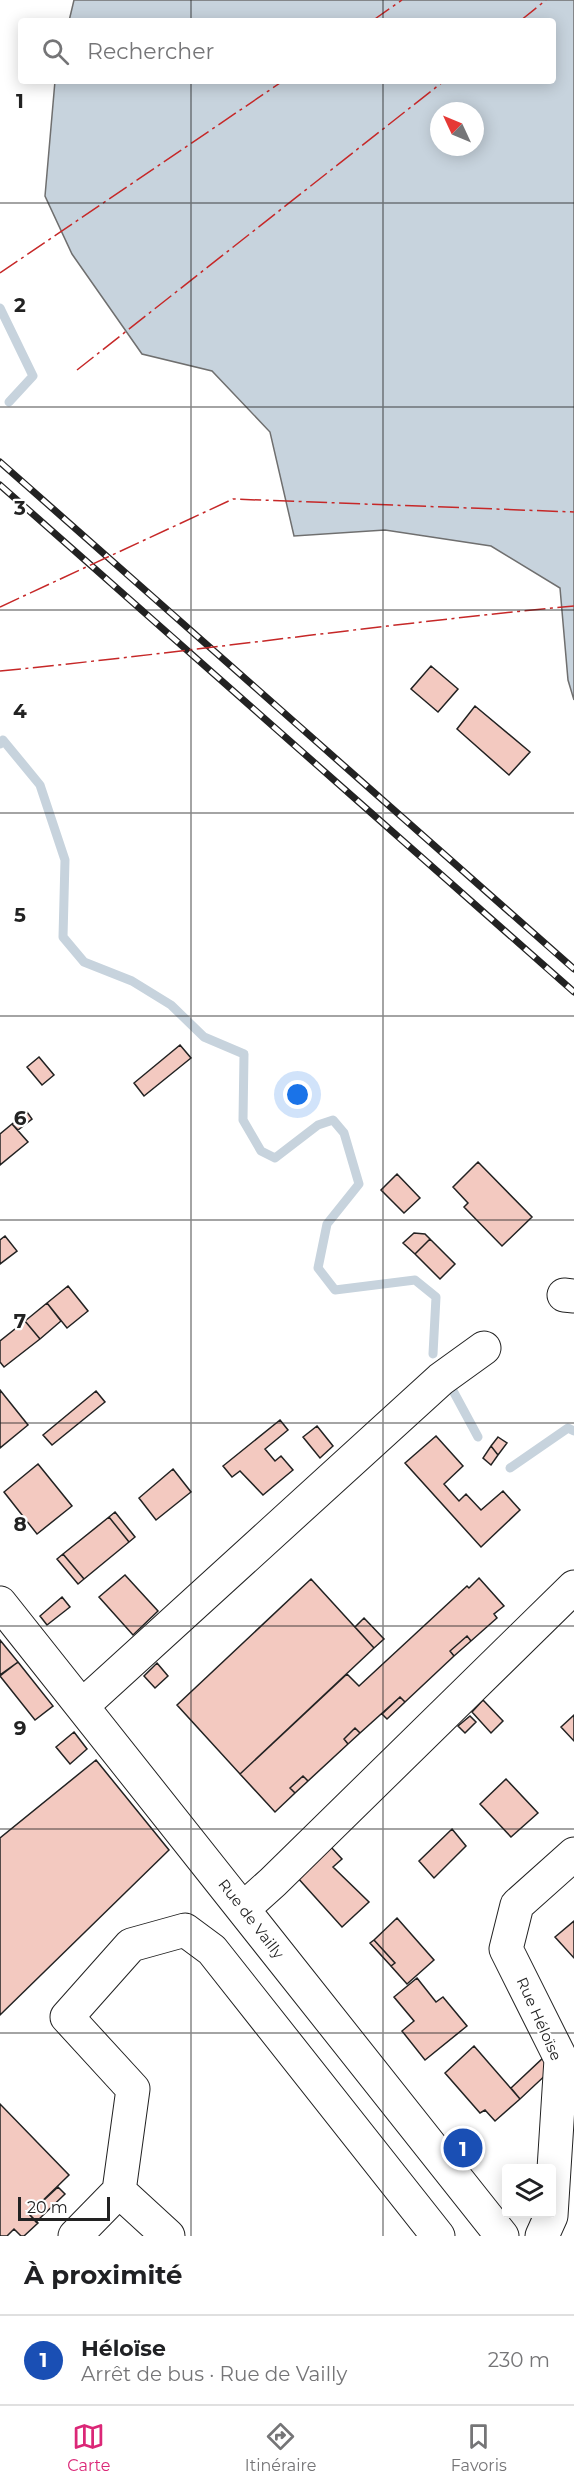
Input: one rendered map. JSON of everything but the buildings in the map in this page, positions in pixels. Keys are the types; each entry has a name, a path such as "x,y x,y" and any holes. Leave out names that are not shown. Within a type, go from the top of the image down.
{"street":[{"path":"82,1706 441,1379 484,1348"},
{"path":"243,1909 574,1587"},
{"name":"Rue de Vailly","path":"0,1603 502,2236"},
{"name":"Rue Héloïse","path":"542,2236 551,2216 561,2060 506,1949 517,1905 574,1854"},
{"path":"75,2236 119,2191 133,2089 67,2017 130,1946 185,1930 212,1950 438,2236"},
{"path":"119,2191 168,2236"}],"shaded area":[{"path":"74,0 574,0 574,700 568,680 560,588 491,546 385,530 294,536 270,432 212,371 142,354 72,254 45,196 55,84 556,84 556,18 70,18"}],"waterway":[{"path":"0,308 33,376 9,402"},
{"path":"0,744 3,740 40,785 65,860 63,937 84,962 132,981 171,1005 204,1037 244,1054 243,1120 261,1151 275,1158 318,1125 333,1120 344,1133 359,1184 327,1224 318,1268 335,1290 415,1280 436,1297 433,1354"},
{"path":"451,1387 478,1437"},
{"path":"510,1468 568,1428 574,1431"}],"railway":[{"path":"0,462 574,969"},
{"path":"0,485 574,992"}],"power":[{"path":"376,18 402,0"},
{"path":"524,18 546,0"},
{"path":"0,273 279,84"},
{"path":"77,370 440,84"},
{"path":"0,607 233,499 574,512"},
{"path":"0,671 574,606"}],"place":[{"name":"Héloïse","path":"463,2148"}]}
